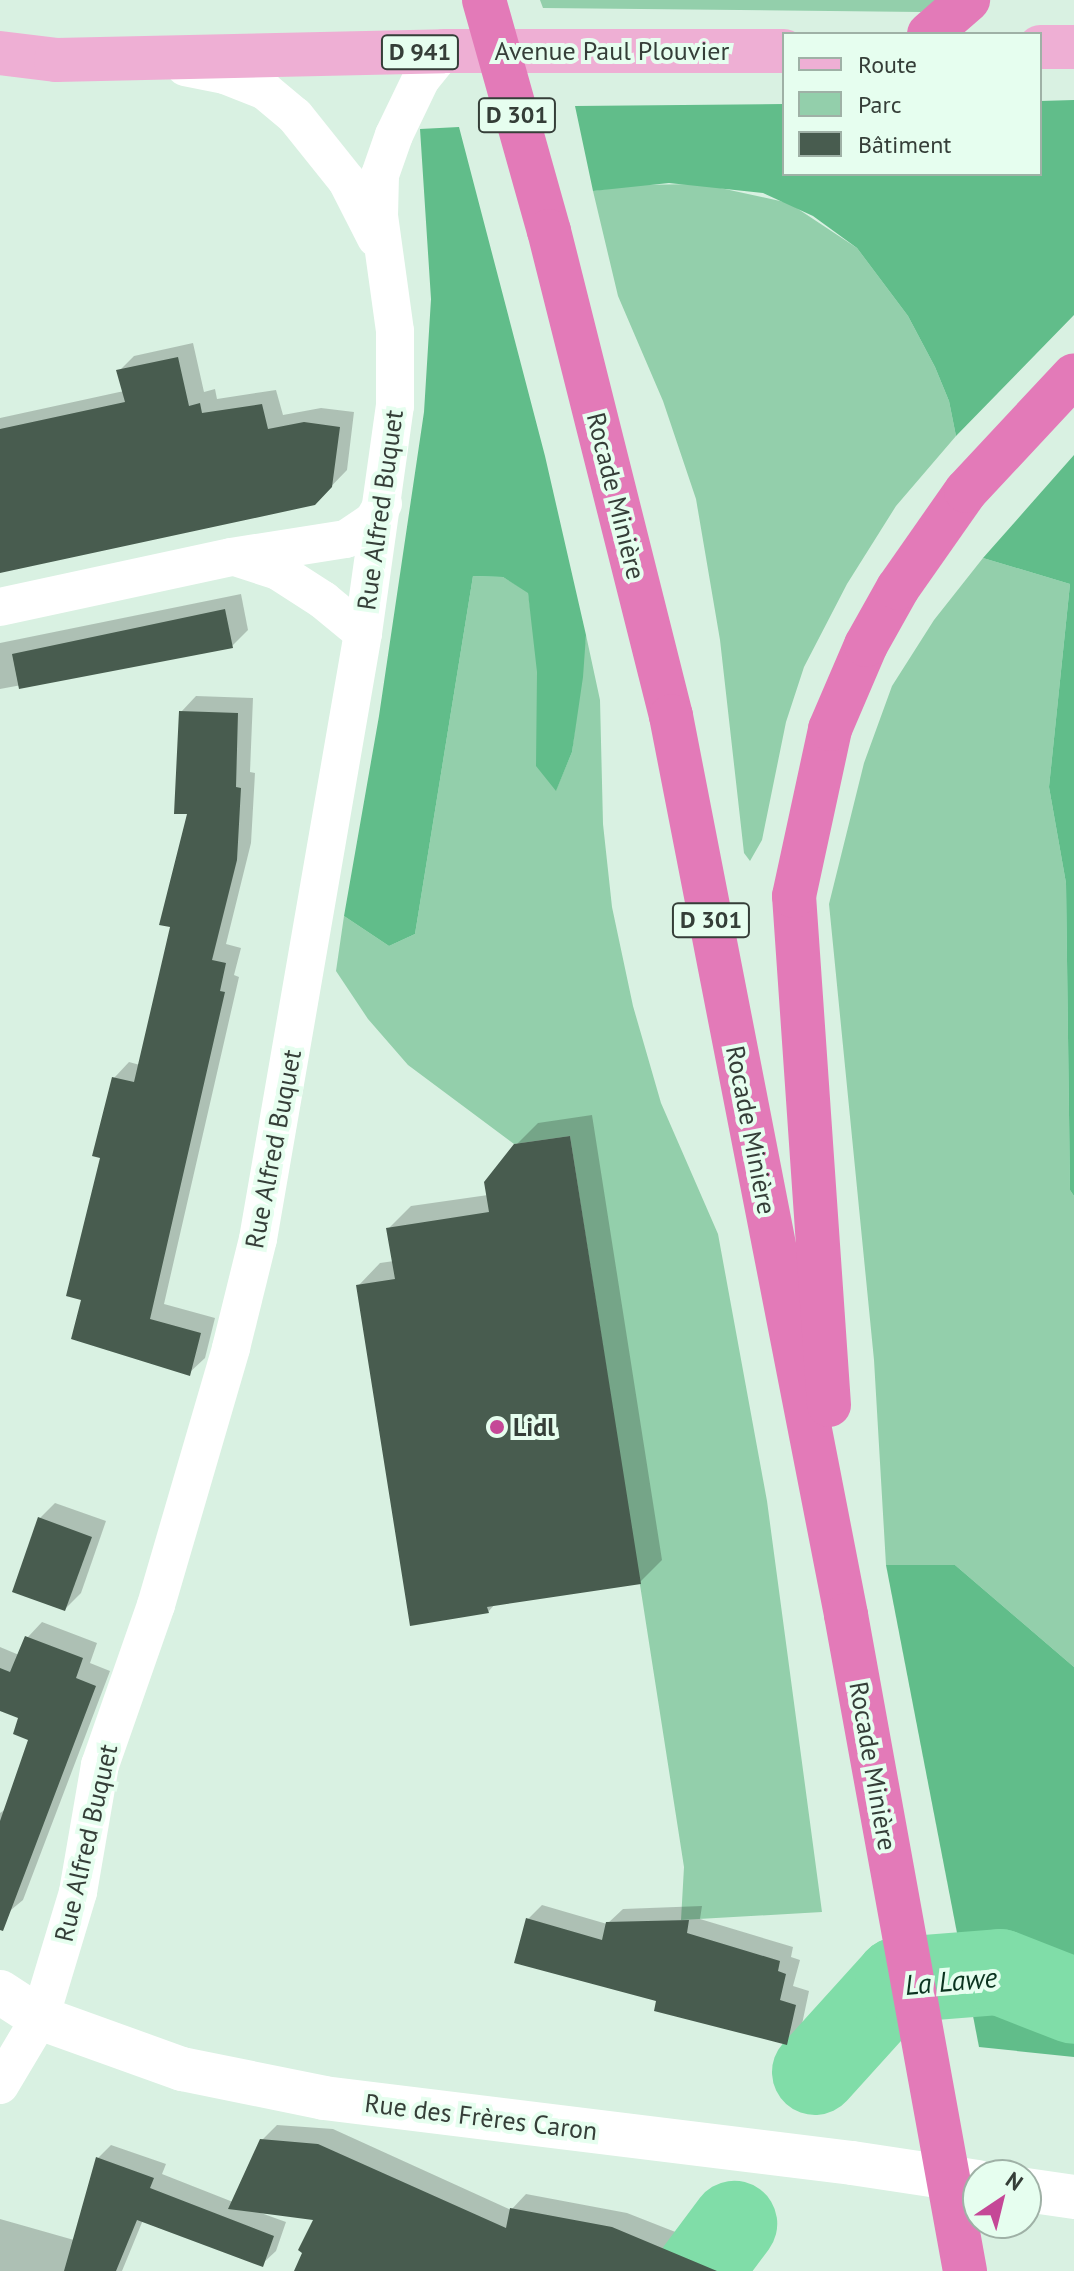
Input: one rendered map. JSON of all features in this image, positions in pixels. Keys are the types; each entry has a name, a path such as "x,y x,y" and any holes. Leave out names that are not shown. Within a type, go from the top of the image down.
{"highway":[{"name":"Rocade Minière","path":"484,0 549,231 671,716 846,1615 965,2271"},
{"path":"931,32 968,0"},
{"path":"846,1615 803,1069 794,896 830,729 866,645 898,588 966,491 1074,375"}],"main road":[{"path":"1042,47 1074,47"},
{"name":"Avenue Paul Plouvier","path":"0,53 56,60 444,51 782,51"},
{"name":"Avenue Paul Plouvier","path":"0,73 56,60"},
{"name":"Rue des Frères Caron","path":"0,1992 40,2018 182,2069 324,2098 736,2148 962,2180"},
{"path":"1042,2192 1074,2197"}],"street":[{"name":"Rue Alfred Buquet","path":"0,2085 40,2018 78,1892 100,1765 160,1590 231,1348 258,1239 363,633 395,406 395,331 379,216 380,175 394,135 421,79 444,51"},
{"name":"Rue Alfred Buquet","path":"139,58 225,75 265,91 295,116 323,147 347,181 386,258"},
{"path":"0,607 231,557 346,539 373,521 383,504"},
{"path":"231,557 278,571 323,600 363,633"}],"green space":[{"path":"540,0 938,0 921,12 543,8"},
{"path":"1074,100 1074,315 956,436 949,401 935,367 908,316 857,248 813,216 763,193 669,183 593,191 575,106 782,104 782,176 1042,176 1042,101"},
{"path":"459,127 545,456 586,635 583,677 572,752 556,791 536,766 537,672 528,593 503,577 473,576 415,934 389,946 344,916 379,716 424,412 431,299 420,129"},
{"path":"702,184 789,203 857,248 908,316 935,367 949,401 956,436 896,506 847,584 804,667 786,722 762,840 750,861 744,853 720,640 696,499 663,401 618,296 593,191 633,185"},
{"path":"1074,455 1074,1196 1070,1190 1066,883 1049,787 1070,584 983,558"},
{"path":"983,558 1070,584 1049,787 1066,883 1070,1190 1074,1196 1074,1667 955,1565 886,1565 874,1360 829,904 864,763 892,686 934,620"},
{"path":"473,576 503,577 528,592 556,790 572,752 586,635 600,700 603,824 612,907 633,1006 661,1103 718,1234 767,1501 822,1912 681,1920 684,1867 570,1136 514,1144 408,1065 368,1019 336,971 344,916 389,946 415,934"},
{"path":"886,1565 955,1565 1074,1667 1074,2057 979,2047"}],"building":[{"path":"178,357 189,406 200,403 202,413 262,404 268,429 304,422 340,427 332,487 315,505 0,573 0,429 125,402 116,370"},
{"path":"225,609 233,648 19,689 12,654"},
{"path":"179,711 238,713 236,787 241,788 237,860 212,960 226,963 220,991 225,992 150,1319 201,1333 190,1376 71,1339 81,1300 66,1296 100,1158 92,1156 112,1077 134,1082 170,927 159,925 187,814 174,814"},
{"name":"Lidl","path":"570,1136 641,1584 487,1607 489,1613 410,1626 356,1285 395,1279 386,1228 489,1212 484,1182 514,1144"},
{"path":"38,1517 92,1537 65,1611 12,1592"},
{"path":"25,1636 83,1658 76,1678 96,1686 3,1931 0,1930 0,1821 28,1740 13,1734 18,1718 0,1711 0,1668 10,1672"},
{"path":"526,1918 602,1940 606,1922 689,1920 687,1933 780,1961 778,1971 786,1974 780,2000 796,2005 787,2045 654,2011 656,2001 514,1963"},
{"path":"260,2139 318,2144 506,2228 510,2208 612,2227 717,2271 294,2271 302,2253 298,2250 313,2220 228,2209"},
{"path":"96,2157 154,2178 150,2188 274,2236 263,2267 137,2220 116,2271 64,2271"}],"waterway":[{"name":"La Lawe","path":"815,2072 898,1980 1000,1972 1074,2001"},
{"name":"La Lawe","path":"699,2271 734,2224"}],"place":[{"name":"Lidl","path":"497,1427"}]}
